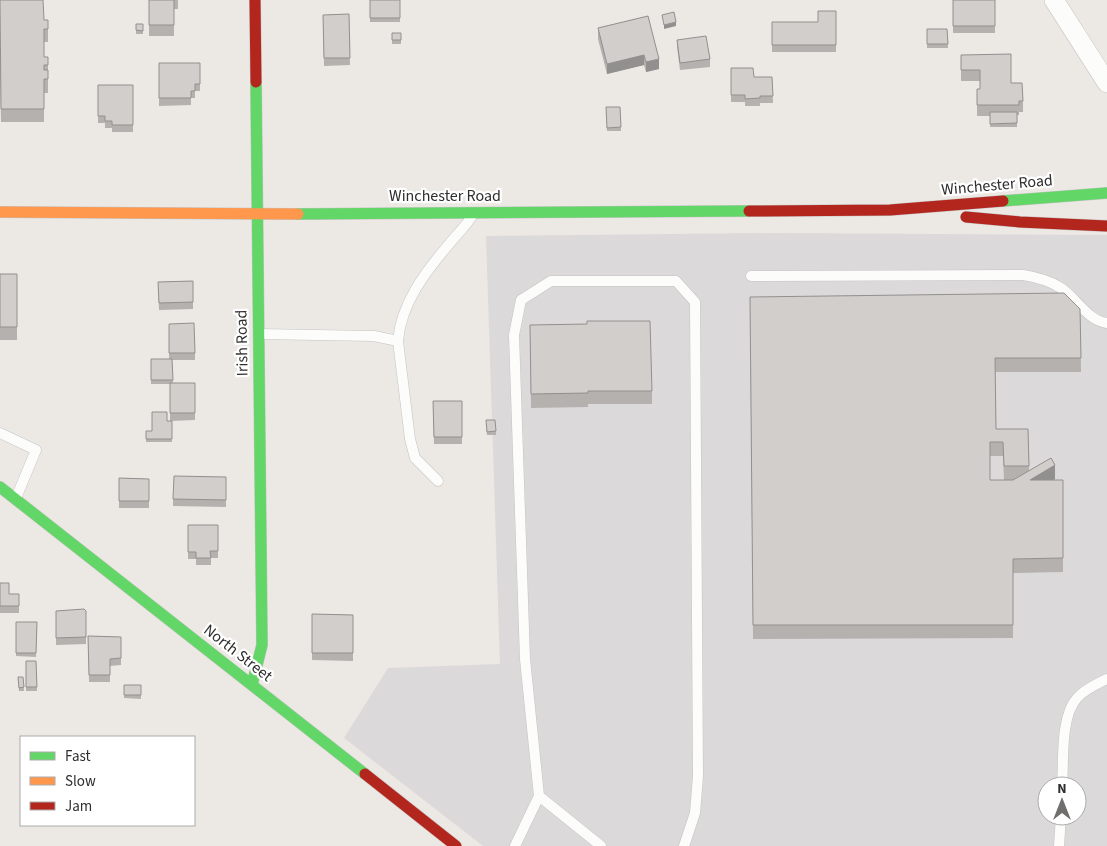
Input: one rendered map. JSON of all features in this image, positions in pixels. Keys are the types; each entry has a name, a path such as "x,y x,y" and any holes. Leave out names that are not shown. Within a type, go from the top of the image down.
{"street":[{"name":"Irish Road","path":"252,685 262,645 254,0"},
{"path":"1054,0 1107,83"},
{"name":"Winchester Road","path":"0,212 257,214 890,210 1107,193"},
{"name":"Winchester Road","path":"890,210 1020,222 1107,226"},
{"name":"North Street","path":"0,487 456,846"}],"lane":[{"path":"438,481 415,458 410,439 398,341 399,329 412,294 474,212"},
{"path":"751,276 1023,275 1042,279 1059,286 1073,296 1098,322 1107,323"},
{"path":"515,846 539,796 524,639 514,335 521,300 551,281 676,281 694,302 698,776 695,813 684,846"},
{"path":"258,334 374,336 398,341"},
{"path":"0,433 36,450 15,499"},
{"path":"1062,776 1065,724 1069,710 1076,698 1089,688 1107,679"},
{"path":"539,796 601,846"},
{"path":"1059,846 1060,826"}],"shaded area":[{"path":"774,233 1107,235 1107,846 483,846 344,738 388,668 500,664 486,236"}],"building":[{"path":"0,0 43,0 44,20 48,20 48,29 44,29 44,57 48,57 48,65 44,65 44,70 48,70 48,79 44,79 44,109 1,109"},
{"path":"149,0 174,0 174,25 149,25"},
{"path":"370,0 400,0 400,18 370,18"},
{"path":"953,0 995,0 995,26 953,26"},
{"path":"818,11 836,11 836,45 772,45 772,22 818,22"},
{"path":"674,12 676,22 664,25 662,15"},
{"path":"349,14 350,58 324,58 323,15"},
{"path":"648,16 659,59 646,62 644,55 607,64 598,28"},
{"path":"136,24 143,24 143,31 136,30"},
{"path":"927,29 947,29 948,44 927,44"},
{"path":"392,33 401,33 401,40 392,40"},
{"path":"706,36 710,59 680,63 677,40"},
{"path":"1011,54 1011,83 1022,83 1023,101 1019,101 1019,105 977,105 977,89 980,89 980,70 961,70 961,55"},
{"path":"159,63 200,63 200,84 195,84 195,91 191,91 191,98 159,98"},
{"path":"731,68 753,68 754,77 772,77 773,96 745,99 745,95 731,95"},
{"path":"98,85 133,85 133,125 112,125 112,121 105,121 105,116 98,116"},
{"path":"606,107 620,107 621,127 607,128"},
{"path":"990,112 1017,112 1017,123 990,124"},
{"path":"0,274 17,274 17,327 0,327"},
{"path":"193,281 193,302 159,303 158,282"},
{"path":"1064,293 1080,309 1081,358 995,358 996,429 1028,429 1029,466 1004,466 1003,442 990,442 990,480 1013,480 1051,458 1055,465 1030,480 1063,480 1063,558 1013,559 1013,625 753,625 750,297"},
{"path":"587,321 650,321 652,391 588,391 588,393 531,394 530,325 587,324"},
{"path":"194,323 195,353 169,353 169,324"},
{"path":"151,359 172,359 173,380 151,380"},
{"path":"170,383 195,383 195,413 170,413"},
{"path":"433,401 462,401 462,437 434,437"},
{"path":"152,412 167,412 167,421 172,421 172,439 146,439 146,431 152,431"},
{"path":"486,420 495,420 496,431 487,432"},
{"path":"174,476 226,477 226,500 173,499"},
{"path":"119,478 149,479 149,501 119,501"},
{"path":"188,525 218,525 218,551 210,551 211,558 196,558 196,552 188,552"},
{"path":"0,583 9,583 9,594 19,594 19,606 0,606"},
{"path":"84,609 86,611 86,637 56,638 56,611"},
{"path":"312,614 353,615 353,653 312,653"},
{"path":"16,622 37,622 36,653 16,653"},
{"path":"88,636 121,637 121,658 110,659 110,675 89,675"},
{"path":"26,661 36,661 37,687 26,687"},
{"path":"18,677 23,677 24,687 19,688"},
{"path":"124,685 141,685 141,695 124,695"}],"traffic: fast":[{"path":"252,685 262,645 256,82"},
{"path":"1003,201 1107,193"},
{"path":"298,214 749,211"},
{"path":"0,487 365,774"}],"traffic: slow":[{"path":"0,212 298,214"}],"traffic: jam":[{"path":"255,0 256,82"},
{"path":"749,211 890,210 1003,201"},
{"path":"966,217 1020,222 1107,226"},
{"path":"365,774 456,846"}]}
